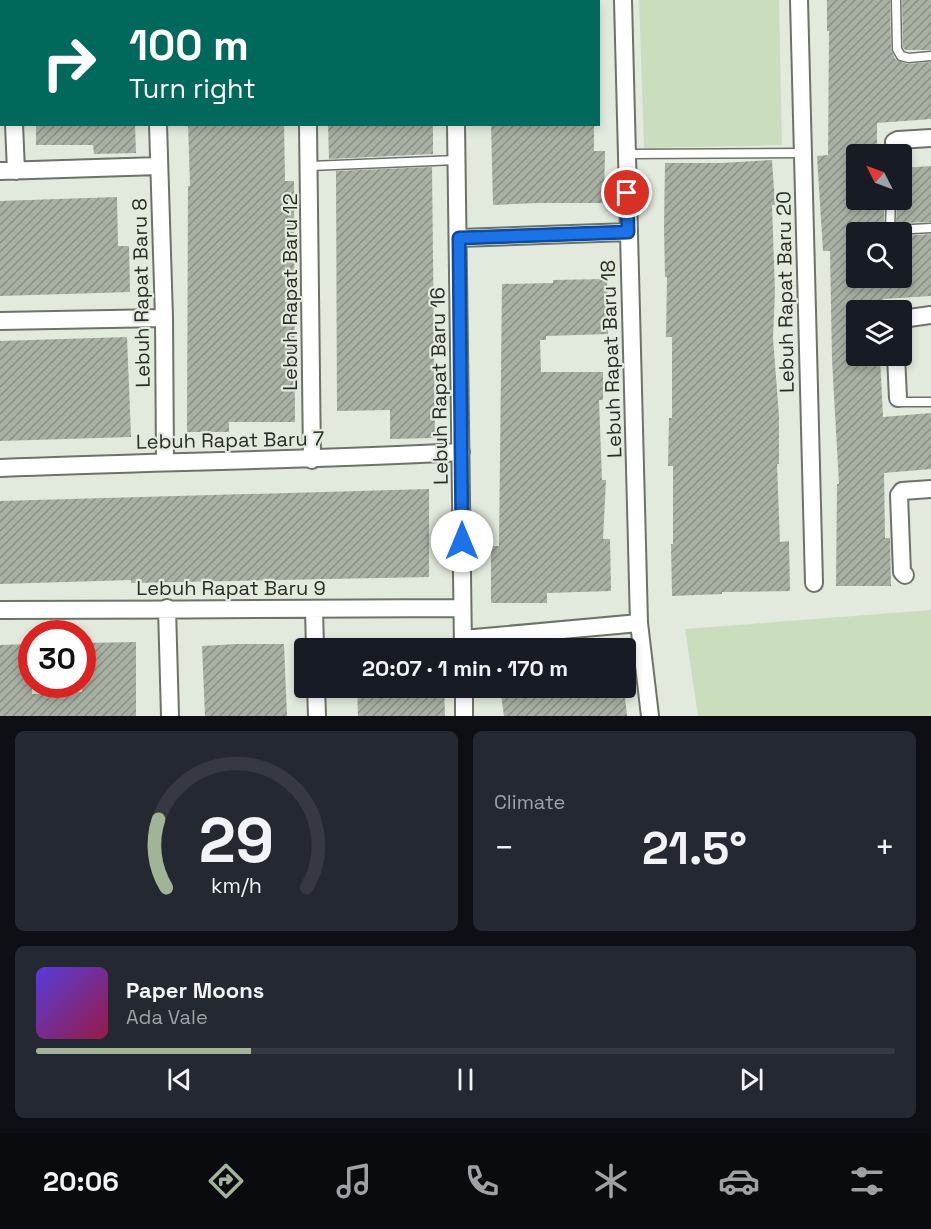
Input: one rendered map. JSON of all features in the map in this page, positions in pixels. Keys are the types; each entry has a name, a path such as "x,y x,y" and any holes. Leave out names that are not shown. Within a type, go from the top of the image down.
{"street":[{"name":"Lebuh Rapat Baru 18","path":"623,0 639,623 650,716"},
{"name":"Lebuh Rapat Baru 20","path":"799,0 814,583"},
{"path":"14,126 8,171 159,166"},
{"name":"Lebuh Rapat Baru 8","path":"159,126 165,461"},
{"name":"Lebuh Rapat Baru 12","path":"308,126 312,460"},
{"name":"Lebuh Rapat Baru 16","path":"456,126 463,638"},
{"path":"896,144 898,140 931,138"},
{"path":"459,238 628,232"},
{"path":"912,318 931,315"},
{"path":"0,321 164,318"},
{"path":"896,366 898,398"},
{"name":"Lebuh Rapat Baru 7","path":"0,468 165,461 312,460 461,452"},
{"path":"905,575 902,572 899,495 902,491 931,489"},
{"path":"167,608 170,716"},
{"name":"Lebuh Rapat Baru 9","path":"0,610 462,608"},
{"path":"314,610 315,638"},
{"path":"507,638 639,623"},
{"path":"316,698 317,716"},
{"path":"464,698 464,716"}],"lane":[{"path":"896,0 897,49 901,56 909,58 931,56"},
{"path":"626,154 803,153"},
{"path":"310,166 457,160"},
{"path":"891,210 890,226 894,230 931,228"},
{"path":"898,398 901,402 908,403 931,402"}],"green space":[{"path":"639,0 779,0 782,145 644,148"},
{"path":"931,610 931,716 698,716 685,629"}],"building":[{"path":"827,0 890,0 891,49 895,59 908,64 931,62 931,119 877,123 877,144 846,144 846,210 884,210 884,222 846,222 846,288 912,288 912,235 931,234 931,296 846,300 846,366 880,366 883,417 931,413 931,469 884,473 885,538 890,538 891,586 836,586 837,484 839,484 832,360 830,251 823,251 817,156 828,155 829,31 827,31"},
{"path":"902,0 931,0 931,50 905,50 903,47"},
{"path":"36,126 135,126 136,153 94,154 93,145 36,145"},
{"path":"188,126 284,126 285,181 294,181 295,422 229,422 229,432 187,432 188,186 190,186"},
{"path":"328,126 433,126 433,154 329,159"},
{"path":"491,126 594,126 594,151 605,151 604,203 493,205"},
{"path":"772,160 775,205 772,205 775,292 773,338 779,416 779,464 777,464 780,542 789,541 790,591 722,592 722,594 672,596 673,466 668,466 669,418 672,418 672,337 666,337 665,163"},
{"path":"931,166 931,222 896,222 897,210 912,210 912,167"},
{"path":"432,167 435,438 390,439 390,410 337,411 336,171"},
{"path":"117,197 118,246 129,246 130,292 0,296 0,201"},
{"path":"607,279 608,334 546,336 546,340 540,340 541,372 603,372 603,400 599,400 602,480 606,480 603,539 610,539 611,591 547,593 547,603 491,603 491,546 499,546 502,284"},
{"path":"127,337 131,437 0,441 0,341"},
{"path":"429,489 429,577 131,583 131,580 0,584 0,501"},
{"path":"136,642 136,716 0,716 0,645 18,644 18,698 96,698 96,643"},
{"path":"284,644 287,716 205,716 202,646"},
{"path":"357,698 444,698 445,716 358,716"},
{"path":"502,698 625,698 627,716 504,716"}],"route":[{"path":"462,541 459,238 628,232 627,193"}]}
